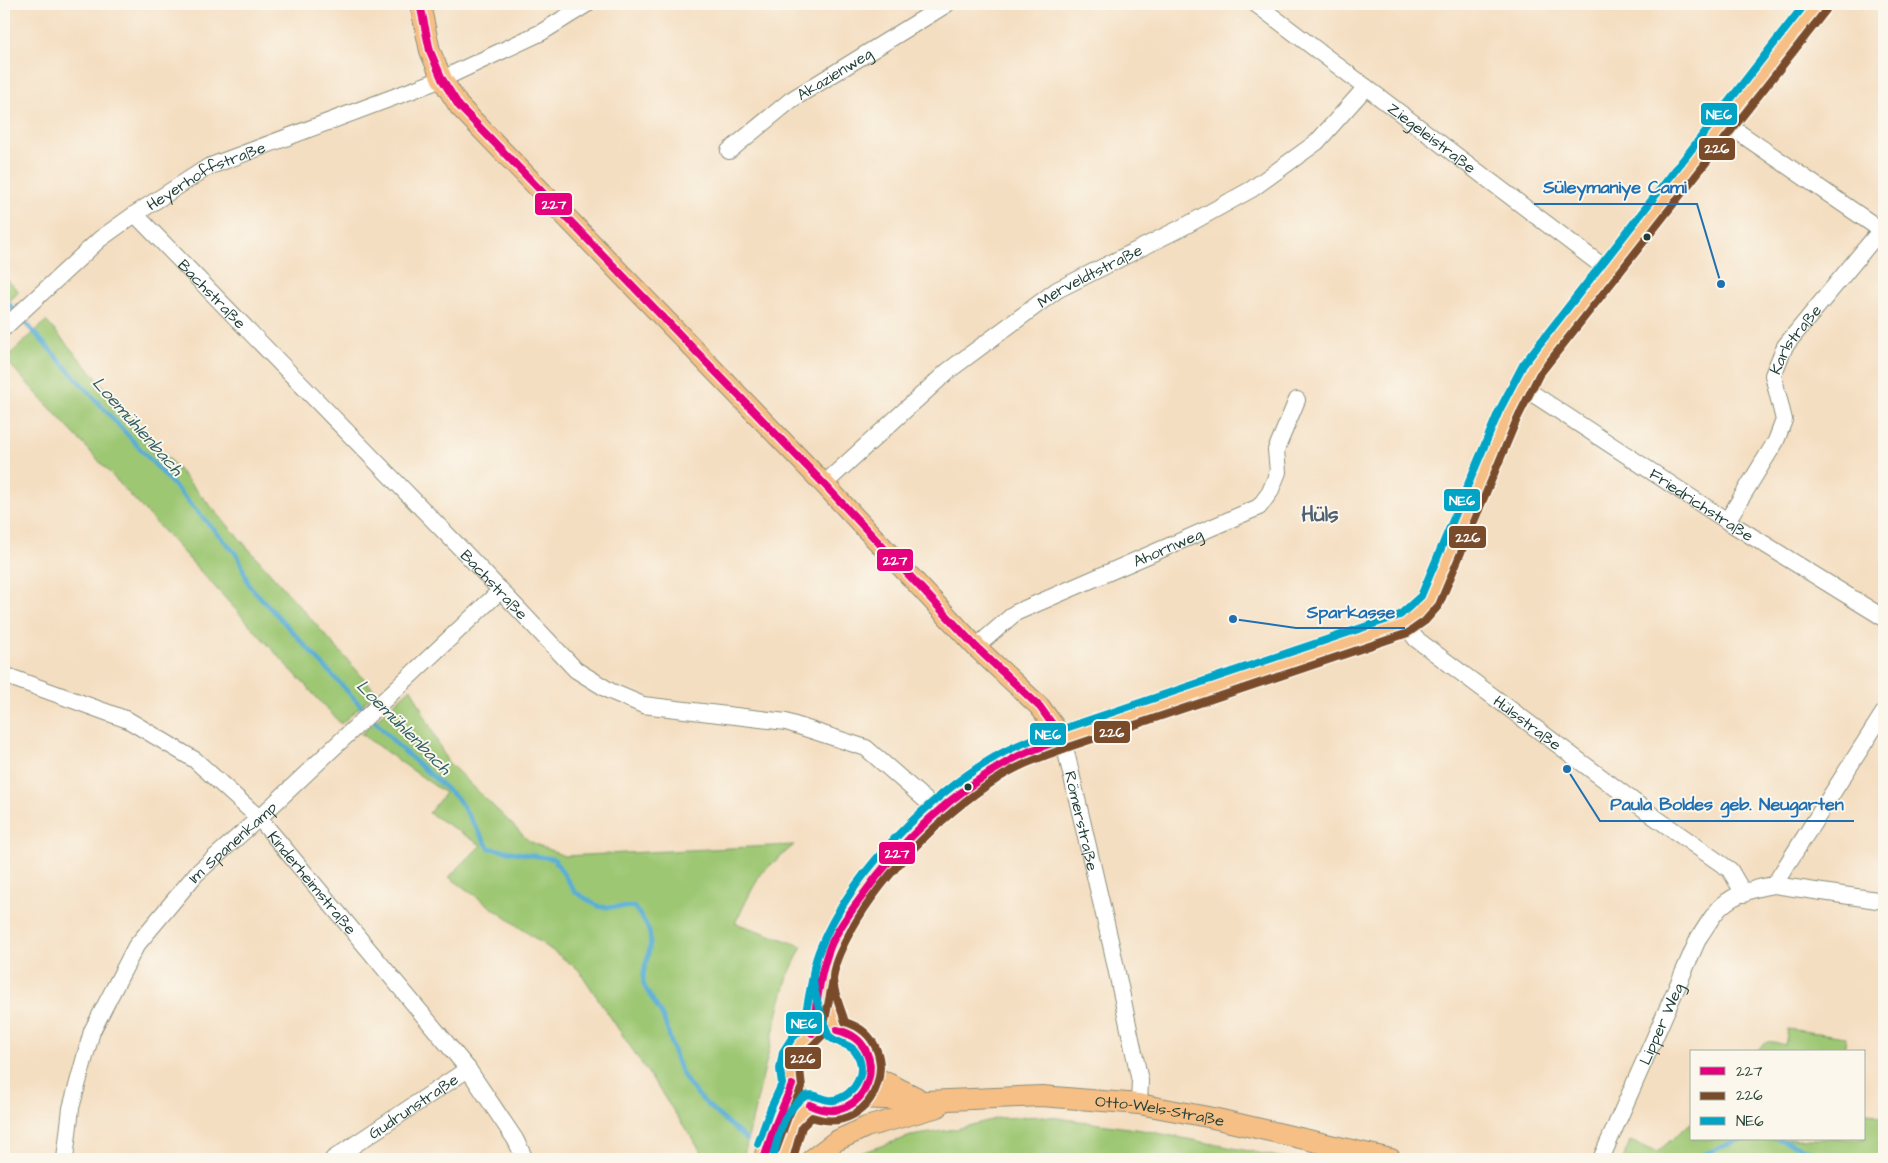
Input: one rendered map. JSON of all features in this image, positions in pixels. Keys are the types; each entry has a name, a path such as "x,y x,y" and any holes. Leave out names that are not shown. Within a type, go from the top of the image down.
{"main road":[{"name":"Römerstraße","path":"420,4 427,43 442,79 464,112 824,484 976,647 1040,707 1064,739"},
{"path":"812,1034 822,975 829,950 838,931 870,883 897,852 938,811 968,786 1012,759 1064,739 1411,619 1430,601 1521,386 1531,370 1818,4"},
{"path":"822,975 837,1030"},
{"path":"824,1029 837,1030 852,1035 863,1045 870,1059 871,1075 869,1083 860,1098 850,1106 836,1110 823,1110 810,1105 800,1097 792,1085 790,1074 792,1056 802,1040 812,1034 824,1029"},
{"name":"Otto-Wels-Straße","path":"871,1075 924,1101"},
{"path":"764,1159 769,1138 792,1085"},
{"name":"Otto-Wels-Straße","path":"860,1098 924,1101 1042,1096 1139,1104 1213,1118 1391,1159"},
{"path":"812,1159 836,1141 866,1127 964,1100"},
{"path":"783,1159 794,1121 810,1105"}],"street":[{"name":"Heyerhoffstraße","path":"5,327 100,239 208,167 442,79 542,32 587,4"},
{"name":"Akazienweg","path":"728,151 791,100 947,4"},
{"name":"Ziegeleistraße","path":"1256,4 1609,271"},
{"name":"Merveldtstraße","path":"824,484 948,371 1057,290 1187,225 1252,189 1317,142 1366,87"},
{"path":"1724,123 1883,230"},
{"name":"Bachstraße","path":"135,214 501,590 576,670 610,691 643,705 786,722 866,748 938,811"},
{"name":"Karlstraße","path":"1727,521 1776,441 1784,420 1773,375 1785,346 1883,230"},
{"name":"Friedrichstraße","path":"1521,386 1727,521 1884,618"},
{"name":"Ahornweg","path":"976,647 1015,613 1259,507 1270,492 1278,472 1276,450 1297,400"},
{"name":"Im Spanenkamp","path":"65,1159 71,1108 92,1031 136,946 196,874 259,818 501,590"},
{"name":"Hülsstraße","path":"1411,619 1416,639 1656,818 1730,870 1738,896"},
{"name":"Kinderheimstraße","path":"4,675 128,720 195,760 259,818 468,1069 526,1159"},
{"path":"1774,885 1884,712"},
{"name":"Römerstraße","path":"1064,739 1092,868 1112,948 1140,1081 1139,1104"},
{"path":"1738,896 1759,887 1774,885 1884,901"},
{"name":"Lipper Weg","path":"1601,1159 1699,937 1718,910 1738,896"},
{"name":"Gudrunstraße","path":"333,1159 468,1069"}],"green space":[{"path":"4,276 19,292 4,306"},
{"path":"46,321 376,692 341,724 5,359"},
{"path":"411,688 447,761 529,841 564,856 794,845 760,874 735,923 802,946 788,976 781,1000 743,1159 706,1159 578,969 449,877 481,845 429,813 445,793 361,734"},
{"path":"1788,1029 1846,1037 1844,1050 1758,1050 1763,1044 1769,1042 1785,1045"},
{"path":"1866,1112 1884,1118 1884,1159 1623,1159 1630,1141 1657,1152 1690,1124 1690,1140 1866,1140"},
{"path":"1044,1116 1142,1130 1289,1159 851,1159 857,1154 911,1136 956,1129 999,1118"}],"waterway":[{"name":"Loemühlenbach","path":"4,298 16,312"},
{"name":"Loemühlenbach","path":"21,318 238,556 249,585 399,747 458,799 489,848 554,859 575,892 600,907 634,907 645,922 650,935 650,948 643,976 644,985 663,1018 680,1068 688,1084 695,1092 747,1140"},
{"name":"Loemühlenbach","path":"1699,1159 1707,1153 1740,1140"},
{"name":"Loemühlenbach","path":"1781,1140 1817,1153 1849,1159"},
{"name":"Loemühlenbach","path":"1041,1159 1062,1159"}],"transit line":[{"name":"227","path":"420,4 430,51 442,79 459,106 824,484 976,647 1040,707 1063,739"},
{"name":"NE6","path":"773,1157 783,1124 791,1109 797,1103 807,1095 826,1100 842,1097 854,1087 861,1073 859,1057 854,1050 847,1045 833,1040 828,1035 816,997 813,976 816,959 827,933 857,883 877,859 943,793 967,775 1007,751 1042,736 1400,615 1421,596 1499,411 1523,365 1805,4"},
{"name":"226","path":"793,1159 802,1127 812,1117 835,1120 854,1115 868,1102 877,1085 880,1066 876,1048 865,1032 845,1022 834,989 833,973 845,942 858,919 891,873 953,811 975,794 1022,765 1066,748 1408,633 1425,621 1439,605 1517,419 1539,375 1826,10"},
{"name":"227","path":"812,1033 821,979 826,958 833,941 852,910 892,858 929,820 969,787 1019,756 1063,739"},
{"name":"NE6","path":"758,1144 782,1084 780,1069 783,1052 792,1038 803,1028 815,965"},
{"name":"226","path":"776,1150 802,1087 800,1069 802,1059 822,1036 835,969"},
{"name":"227","path":"810,1105 830,1110 847,1107 859,1097 867,1083 870,1067 866,1051 855,1038 837,1030"},
{"name":"227","path":"764,1159 792,1085"}],"place":[{"name":"Süleymaniye Cami","path":"1721,284"},
{"name":"Sparkasse","path":"1233,619"},
{"name":"Paula Boldes geb. Neugarten","path":"1567,769"}],"district":[{"name":"Hüls","path":"1320,514"}]}
